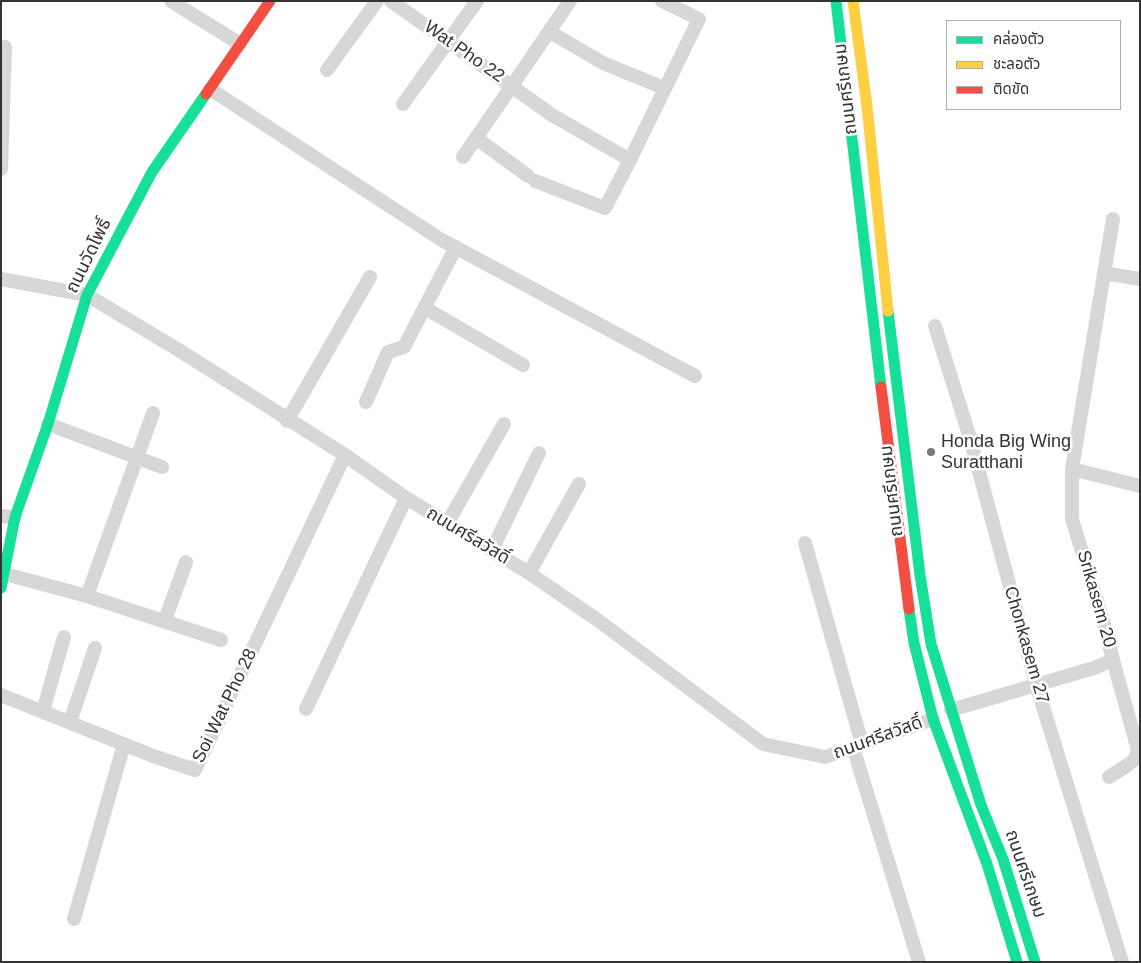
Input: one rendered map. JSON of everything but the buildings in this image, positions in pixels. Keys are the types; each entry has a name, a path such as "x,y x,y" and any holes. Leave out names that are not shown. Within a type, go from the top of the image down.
{"main road":[{"name":"ถนนวัดโพธิ์","path":"3,581 8,516 48,424 87,294 152,172 270,1"},
{"name":"ถนนศรีเกษม","path":"836,1 874,338 914,643 933,719 987,864 1017,962"},
{"name":"ถนนศรีเกษม","path":"853,1 867,106 891,336 921,584 931,644 981,805 1003,858 1035,962"},
{"path":"874,338 891,336"}],"street":[{"path":"171,1 240,44"},
{"path":"327,70 377,1"},
{"name":"Wat Pho 22","path":"391,1 552,114 630,160"},
{"path":"403,104 477,1"},
{"path":"463,157 570,1"},
{"path":"476,138 532,178 605,208 699,19 662,1"},
{"path":"550,32 603,63 664,88"},
{"path":"1,169 5,47"},
{"path":"210,89 456,247 695,376"},
{"name":"Srikasem 20","path":"951,710 1094,668 1113,660 1072,519 1072,469 1113,219"},
{"path":"366,402 388,352 404,348 456,247"},
{"path":"1104,273 1140,279"},
{"path":"287,421 370,278"},
{"name":"ถนนศรีสวัสดิ์","path":"1,279 87,294 344,455 406,498 529,573 600,621 763,744 825,757 933,719"},
{"path":"425,308 523,365"},
{"name":"Chonkasem 27","path":"935,326 970,438 1036,684 1122,962"},
{"path":"88,596 153,413"},
{"path":"48,424 162,468"},
{"path":"448,522 504,424"},
{"path":"492,550 539,453"},
{"name":"Soi Wat Pho 28","path":"1,695 195,770 344,455"},
{"path":"1072,469 1140,486"},
{"path":"529,573 579,484"},
{"path":"306,709 406,498"},
{"path":"806,543 857,746 919,962"},
{"path":"165,620 186,562"},
{"path":"3,581 88,596 221,640"},
{"path":"42,711 64,637"},
{"path":"70,722 95,648"},
{"path":"1109,777 1135,759 1138,750 1113,660"},
{"path":"74,919 124,744"}],"traffic: fast":[{"path":"836,1 881,387"},
{"path":"1,588 15,517 48,424 87,295 152,172 206,94"},
{"path":"888,311 920,575 931,644 981,805 1003,859 1035,962"},
{"path":"909,609 914,643 933,719 987,864 1017,962"}],"traffic: slow":[{"path":"853,1 867,106 888,311"}],"traffic: jam":[{"path":"206,94 270,1"},
{"path":"881,387 909,609"}],"place":[{"name":"Honda Big Wing Suratthani","path":"931,452"}]}
